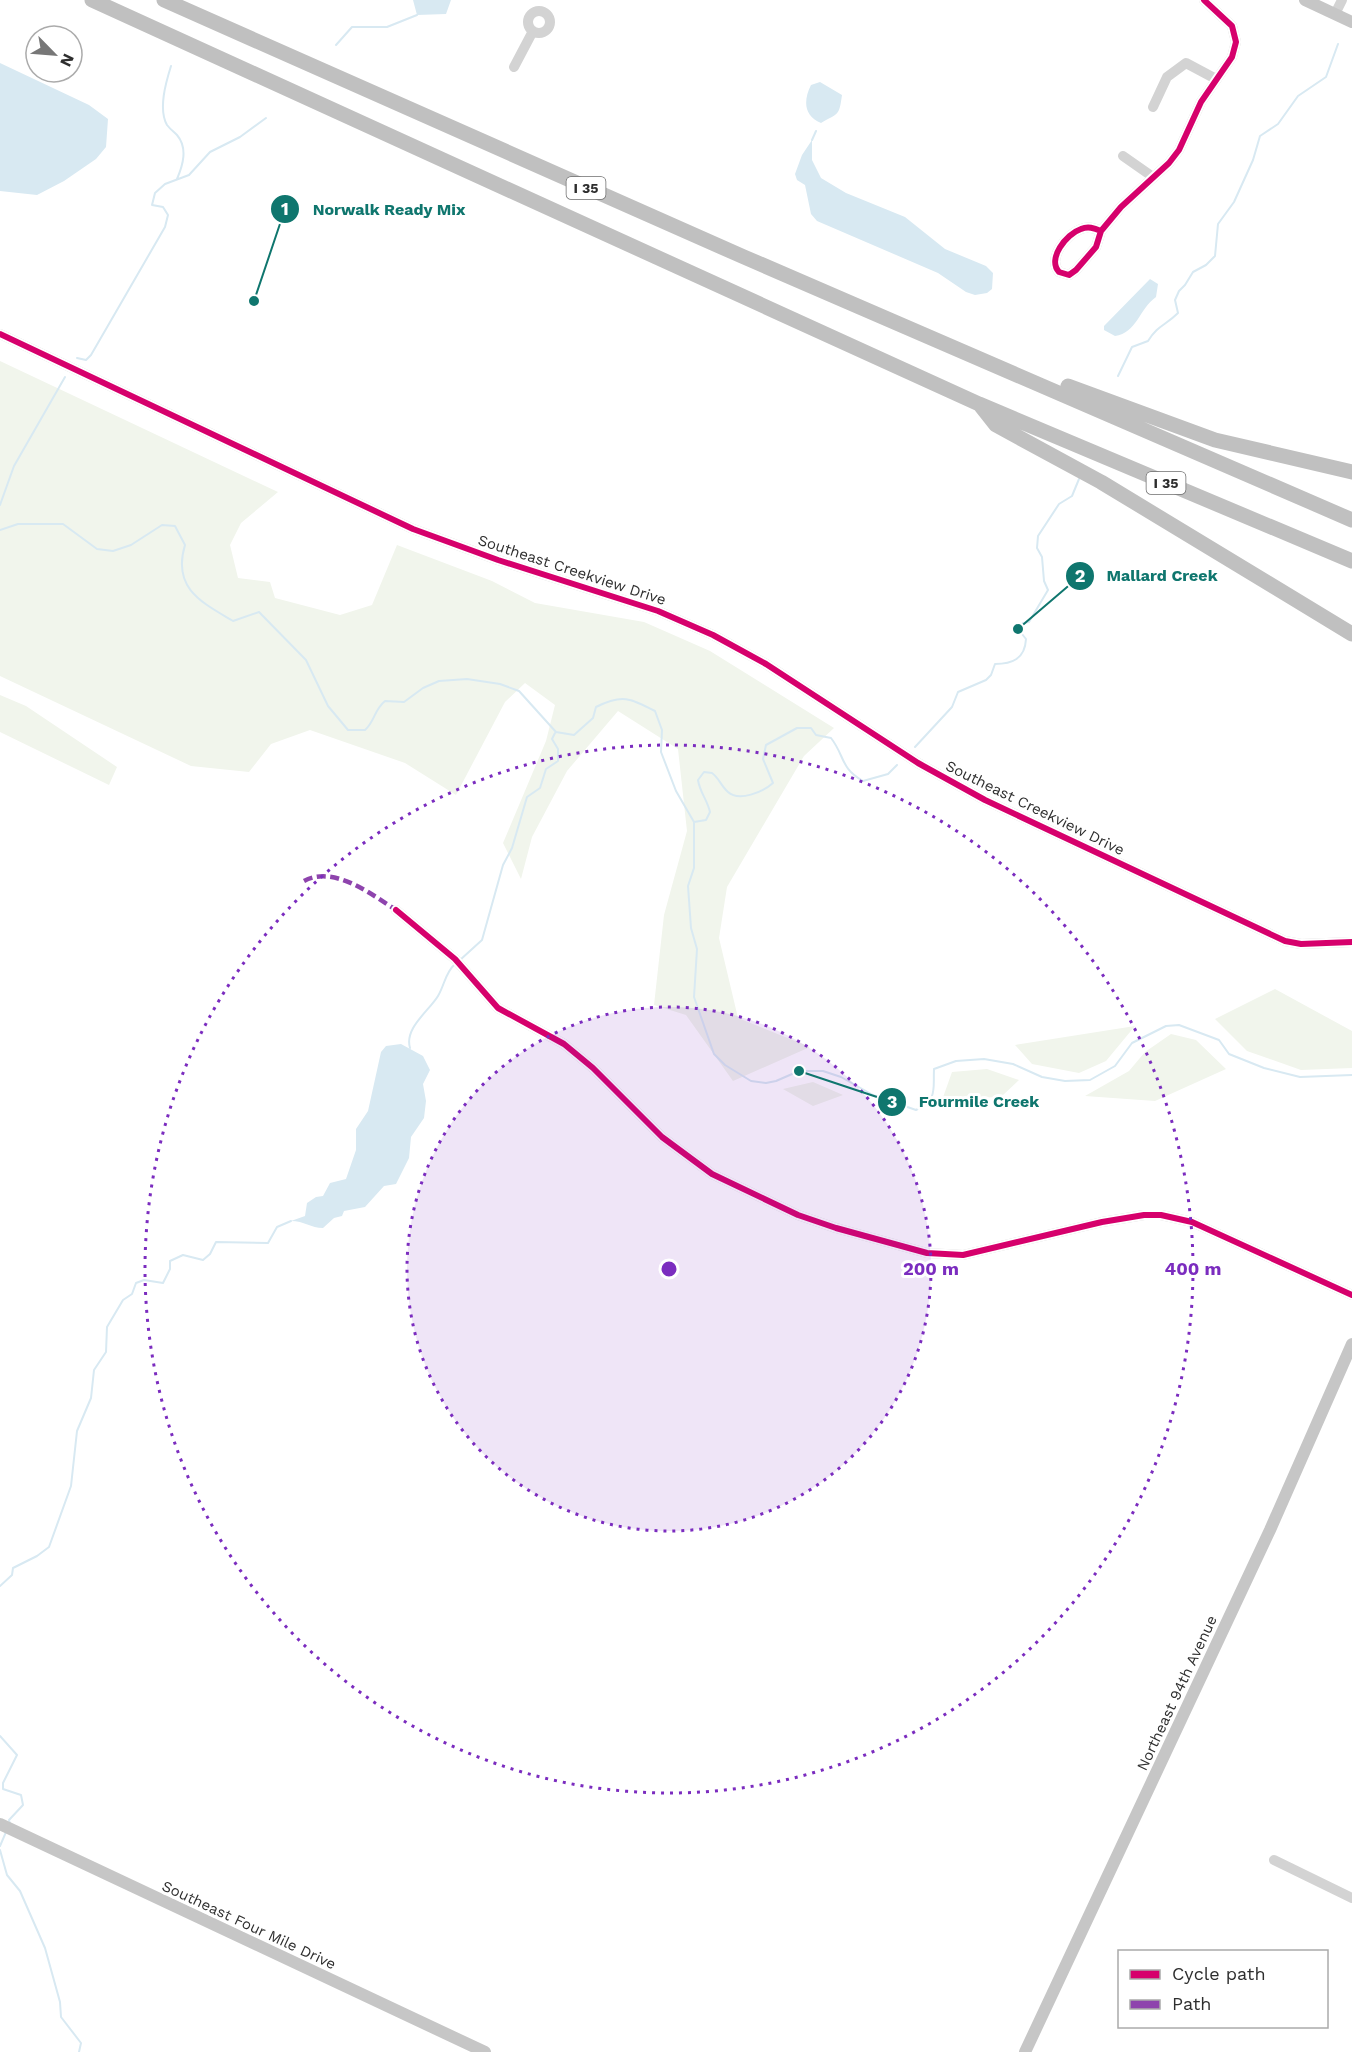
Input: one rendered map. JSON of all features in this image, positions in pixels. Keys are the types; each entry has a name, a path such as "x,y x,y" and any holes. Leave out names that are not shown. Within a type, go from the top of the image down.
{"highway":[{"name":"I 35","path":"92,0 979,404 1352,561"},
{"name":"I 35","path":"164,0 722,248 1352,520"},
{"path":"1010,372 1053,380 1215,440 1352,472"},
{"path":"979,404 996,425 1101,482 1352,634"}],"main road":[{"path":"1305,0 1352,22"},
{"name":"Northeast 94th Avenue","path":"1025,2052 1270,1530 1352,1344"},
{"name":"Southeast Four Mile Drive","path":"0,1824 485,2052"}],"street":[{"path":"542,12 546,0"},
{"path":"1335,14 1342,0"},
{"path":"1101,231 1089,228 1075,232 1056,254 1055,269 1064,275 1074,273 1096,247 1101,231 1129,198 1179,150 1195,115 1232,57 1236,42 1232,26 1207,2"},
{"path":"536,12 542,12 548,16 549,27 542,33 533,31 528,24 536,12"},
{"path":"514,67 533,31"},
{"path":"1153,107 1167,77 1186,63 1216,79"},
{"path":"1123,156 1153,177"},
{"name":"Southeast Creekview Drive","path":"0,334 413,529 498,560 658,610 713,634 766,664 918,763 986,800 1285,941 1301,944 1352,942"},
{"path":"396,910 455,959 498,1008 564,1044 692,1161 798,1215 927,1253 963,1255 1102,1222 1161,1215 1192,1222 1352,1295"},
{"path":"1274,1860 1352,1898"}],"shaded area":[{"path":"413,0 451,0 446,14 417,15"},
{"path":"0,63 24,74 24,84 44,84 89,105 108,119 106,147 96,159 64,181 37,195 0,191"},
{"path":"820,82 842,95 837,113 821,123 808,112 806,102 811,85"},
{"path":"812,140 812,160 821,178 846,193 905,217 945,249 986,266 993,273 992,289 987,293 975,295 966,292 938,273 817,221 811,214 805,185 797,180 795,174 802,155"},
{"path":"1150,279 1158,284 1156,297 1133,326 1115,336 1104,330 1104,326"},
{"path":"0,361 278,492 241,523 230,545 238,578 270,582 275,598 340,615 372,605 397,545 492,581 535,603 644,622 710,651 834,728 804,756 727,887 719,938 738,1018 810,1047 733,1081 686,1015 654,1005 664,915 687,831 678,749 618,711 567,771 532,837 521,879 503,843 546,741 555,705 525,683 505,702 456,795 405,763 310,730 271,744 249,772 191,766 0,676"},
{"path":"0,695 26,706 117,767 109,785 0,732"},
{"path":"1275,989 1352,1031 1352,1068 1301,1070 1247,1051 1215,1019"},
{"path":"1135,1026 1106,1061 1079,1073 1032,1064 1015,1045"},
{"path":"1171,1034 1196,1040 1226,1069 1155,1101 1085,1096 1129,1071 1145,1052"},
{"path":"401,1044 423,1056 430,1070 423,1084 426,1101 424,1118 411,1137 409,1158 396,1184 384,1186 365,1207 344,1211 342,1216 334,1218 323,1228 291,1221 305,1216 307,1203 316,1197 323,1196 330,1183 346,1179 356,1150 356,1129 368,1111 381,1052 386,1046"},
{"path":"987,1069 1019,1080 1002,1096 941,1103 952,1072"},
{"path":"813,1082 843,1095 813,1106 783,1089"}],"waterway":[{"path":"336,45 352,27 387,27 417,15"},
{"path":"1118,376 1132,347 1148,341 1158,329 1178,313 1175,300 1179,291 1193,272 1206,265 1215,256 1218,224 1234,202 1253,160 1260,136 1278,124 1298,96 1326,77 1338,44"},
{"path":"171,66 163,111 167,125 177,135 182,145 183,162 177,179"},
{"path":"77,358 86,360 91,355 165,227 168,215 163,207 152,205 155,193 165,184 189,175 210,152 240,137 266,118"},
{"path":"812,140 816,131"},
{"path":"0,505 14,466 65,377"},
{"path":"915,747 952,707 958,692 986,680 991,675 995,664 1007,663 1020,656 1026,639 1018,629 1023,623 1029,622 1048,590 1044,581 1042,557 1037,548 1038,536 1059,504 1072,496 1079,479"},
{"path":"0,530 18,524 63,524 97,549 113,551 131,545 162,525 175,526 185,545 182,560 183,572 192,592 200,600 233,621 259,612 306,660 328,706 348,730 365,730 385,701 404,702 423,688 439,681 467,679 500,684 519,691 556,732 574,735 593,718 596,707 613,700 626,699 655,711 662,730 661,752 676,791 694,822 694,868 688,886 691,928 697,949 694,997 714,1054 725,1065 751,1081 766,1083 799,1071 823,1071 841,1077 873,1095 916,1110 931,1098 934,1088 934,1069 956,1061 984,1059 1013,1064 1042,1077 1065,1081 1090,1080 1115,1066 1132,1043 1166,1026 1179,1025 1219,1040 1229,1054 1264,1068 1300,1077 1352,1075"},
{"path":"694,822 706,820 710,812 698,780 704,772 712,773 733,795 751,795 763,790 773,783 763,759 766,745 797,728 811,728 816,735 831,738 846,766 863,781 888,774 897,765"},
{"path":"460,960 482,940 503,865 512,848 527,797 540,788 546,769 558,761 558,749 552,739 555,733"},
{"path":"410,1048 409,1041 414,1027 438,996 447,975 455,964"},
{"path":"0,1586 12,1575 13,1568 49,1547 71,1486 77,1431 91,1398 94,1370 106,1352 107,1327 123,1300 132,1294 136,1283 144,1280 163,1283 170,1269 170,1261 183,1255 203,1260 210,1254 216,1242 268,1243 277,1227 291,1221"},
{"path":"0,1736 17,1755 3,1783 3,1789 21,1795 23,1805 9,1820 10,1824"},
{"path":"0,1846 6,1832"},
{"path":"0,1850 7,1875 20,1891 45,1948 60,2002 61,2017 81,2043 79,2052"}],"marked path":[{"path":"304,881 316,877 340,879 364,890 396,910"}],"cycle path":[{"path":"1101,231 1093,228 1081,229 1064,241 1055,260 1059,272 1069,275 1076,270 1096,247 1101,231 1121,207 1169,163 1179,150 1201,102 1232,57 1236,42 1232,26 1204,0"},
{"path":"0,334 413,529 498,560 658,611 713,635 766,664 918,763 985,800 1285,941 1301,944 1352,942"},
{"path":"396,910 455,959 498,1008 564,1044 593,1068 662,1137 712,1174 798,1215 927,1253 963,1255 1102,1222 1144,1215 1161,1215 1192,1222 1352,1295"}],"place":[{"name":"Norwalk Ready Mix","path":"254,301"},
{"name":"Mallard Creek","path":"1018,629"},
{"name":"Fourmile Creek","path":"799,1071"}]}
